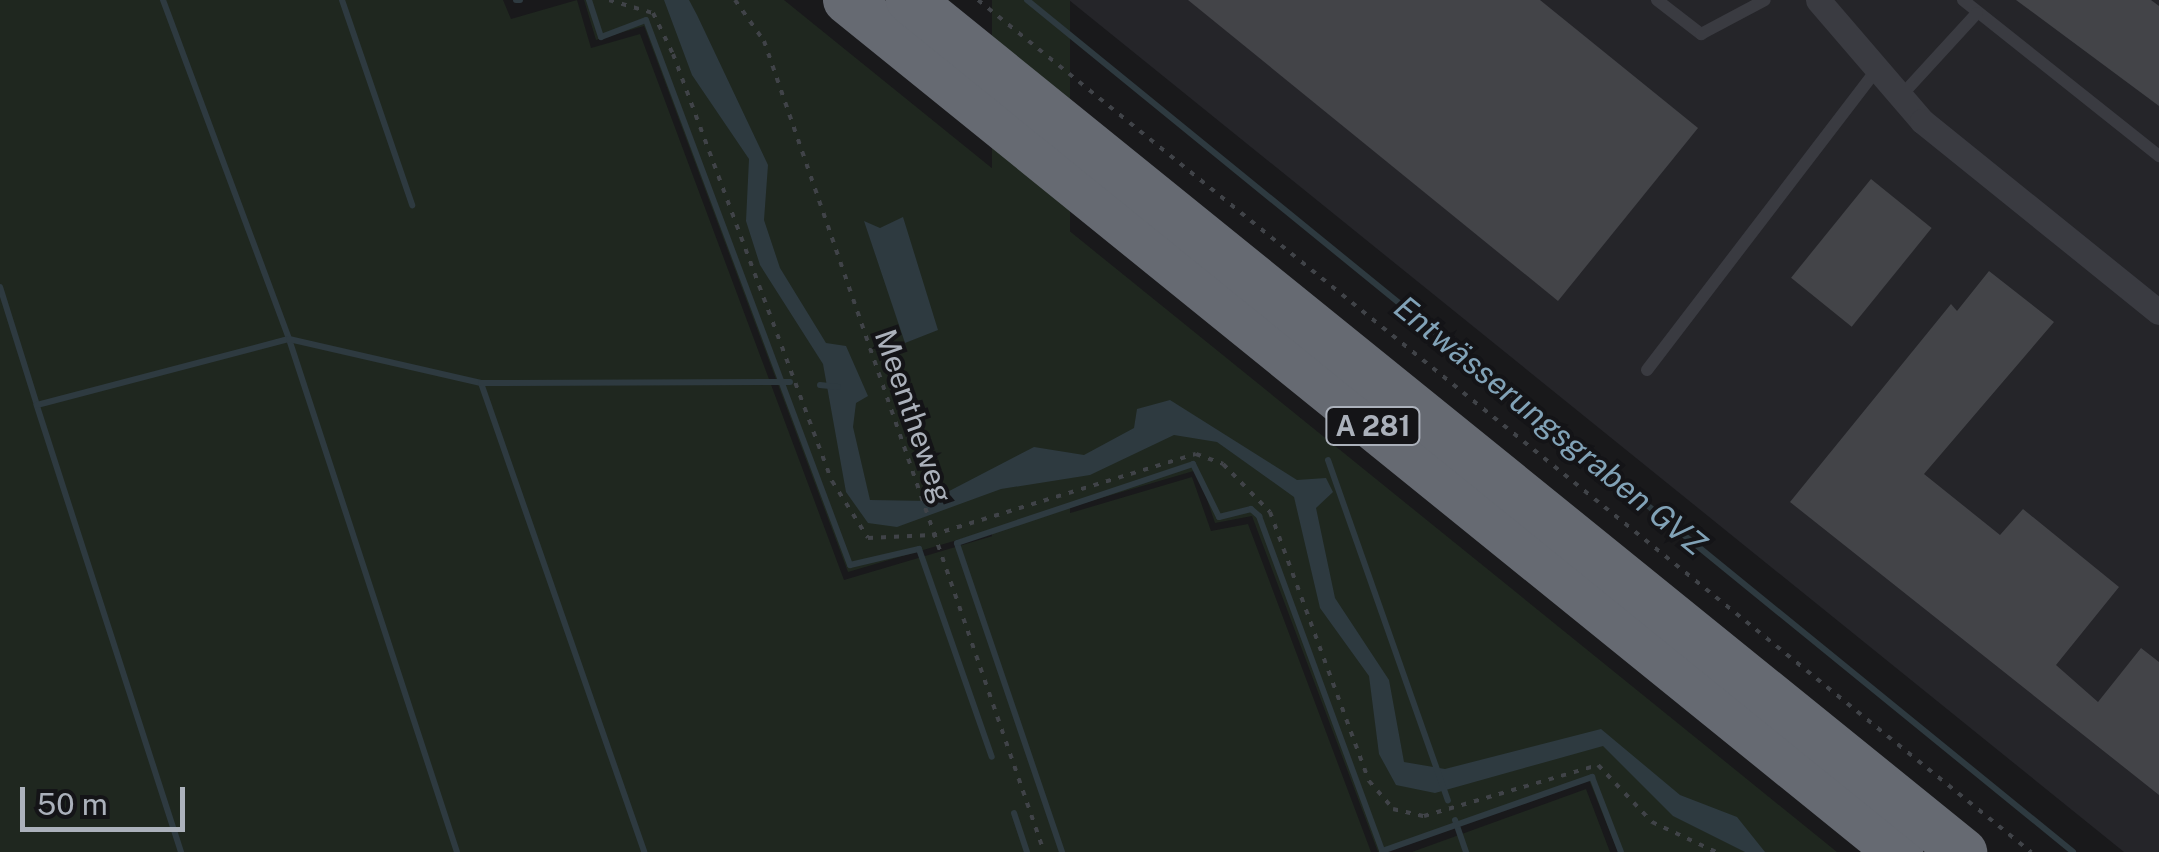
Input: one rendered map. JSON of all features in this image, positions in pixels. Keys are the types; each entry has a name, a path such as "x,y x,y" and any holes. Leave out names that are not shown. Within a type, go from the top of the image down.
{"highway":[{"name":"A 281","path":"847,0 1900,852"},
{"name":"A 281","path":"910,0 1963,852"}],"street":[{"path":"1818,0 1900,97 2159,312"}],"lane":[{"path":"1658,0 1701,34 1765,0"},
{"path":"1963,0 2159,156"},
{"path":"1900,97 1977,12"},
{"path":"1647,370 1876,71"}],"path":[{"path":"609,0 652,13 673,54 852,523 868,538 932,535 1184,453 1223,464 1270,512 1370,781 1393,809 1424,816 1598,765 1652,822 1716,852"},
{"name":"Meentheweg","path":"735,0 764,41 1044,852"},
{"path":"978,0 2030,852"}],"shaded area":[{"path":"0,0 503,0 511,19 577,0 591,48 640,34 844,580 1192,477 1211,531 1248,524 1371,852 0,852"},
{"path":"584,0 784,0 1837,852 1618,852 1589,780 1378,852 1252,516 1215,523 1197,470 848,572 644,26 596,40"},
{"path":"664,0 689,0 697,15 768,165 764,220 780,268 826,343 846,346 868,396 856,403 853,427 870,500 930,501 1034,447 1084,455 1134,428 1137,409 1170,400 1297,480 1326,478 1333,492 1316,508 1335,598 1389,680 1404,762 1445,769 1601,729 1680,795 1737,817 1765,852 1745,852 1673,816 1603,746 1435,793 1396,785 1379,754 1369,676 1320,608 1294,497 1217,442 1174,435 1090,475 1001,489 897,527 868,523 846,492 823,364 760,265 746,221 749,159 692,75"},
{"path":"992,0 1070,0 1070,852 992,852"},
{"path":"1069,0 2159,0 2159,852 2124,852"},
{"path":"903,217 938,330 905,343 864,221 880,228"},
{"path":"1586,789 1610,852 1412,852"}],"building":[{"path":"1188,0 1540,0 1698,128 1558,301"},
{"path":"2016,0 2151,0 2159,6 2159,106"},
{"path":"1871,179 1932,228 1852,327 1791,278"},
{"path":"1989,271 2054,322 1924,474 2000,535 2023,509 2119,587 2056,665 2098,702 2141,648 2159,662 2159,795 1790,502 1951,304 1957,311"}],"waterway":[{"path":"163,0 289,339 457,852"},
{"path":"342,0 412,205"},
{"path":"589,0 601,37 646,20 850,565 919,549 992,757"},
{"name":"Entwässerungsgraben GVZ","path":"1027,0 2073,852"},
{"path":"0,287 37,405"},
{"path":"181,852 37,405 289,339 481,383 790,382"},
{"path":"481,383 644,852"},
{"path":"820,385 838,387"},
{"path":"1328,460 1448,800"},
{"path":"1062,852 957,543 1193,464 1219,517 1251,509 1259,516 1382,851 1592,777 1621,852"},
{"path":"1014,813 1027,852"},
{"path":"1455,820 1466,852"}]}
